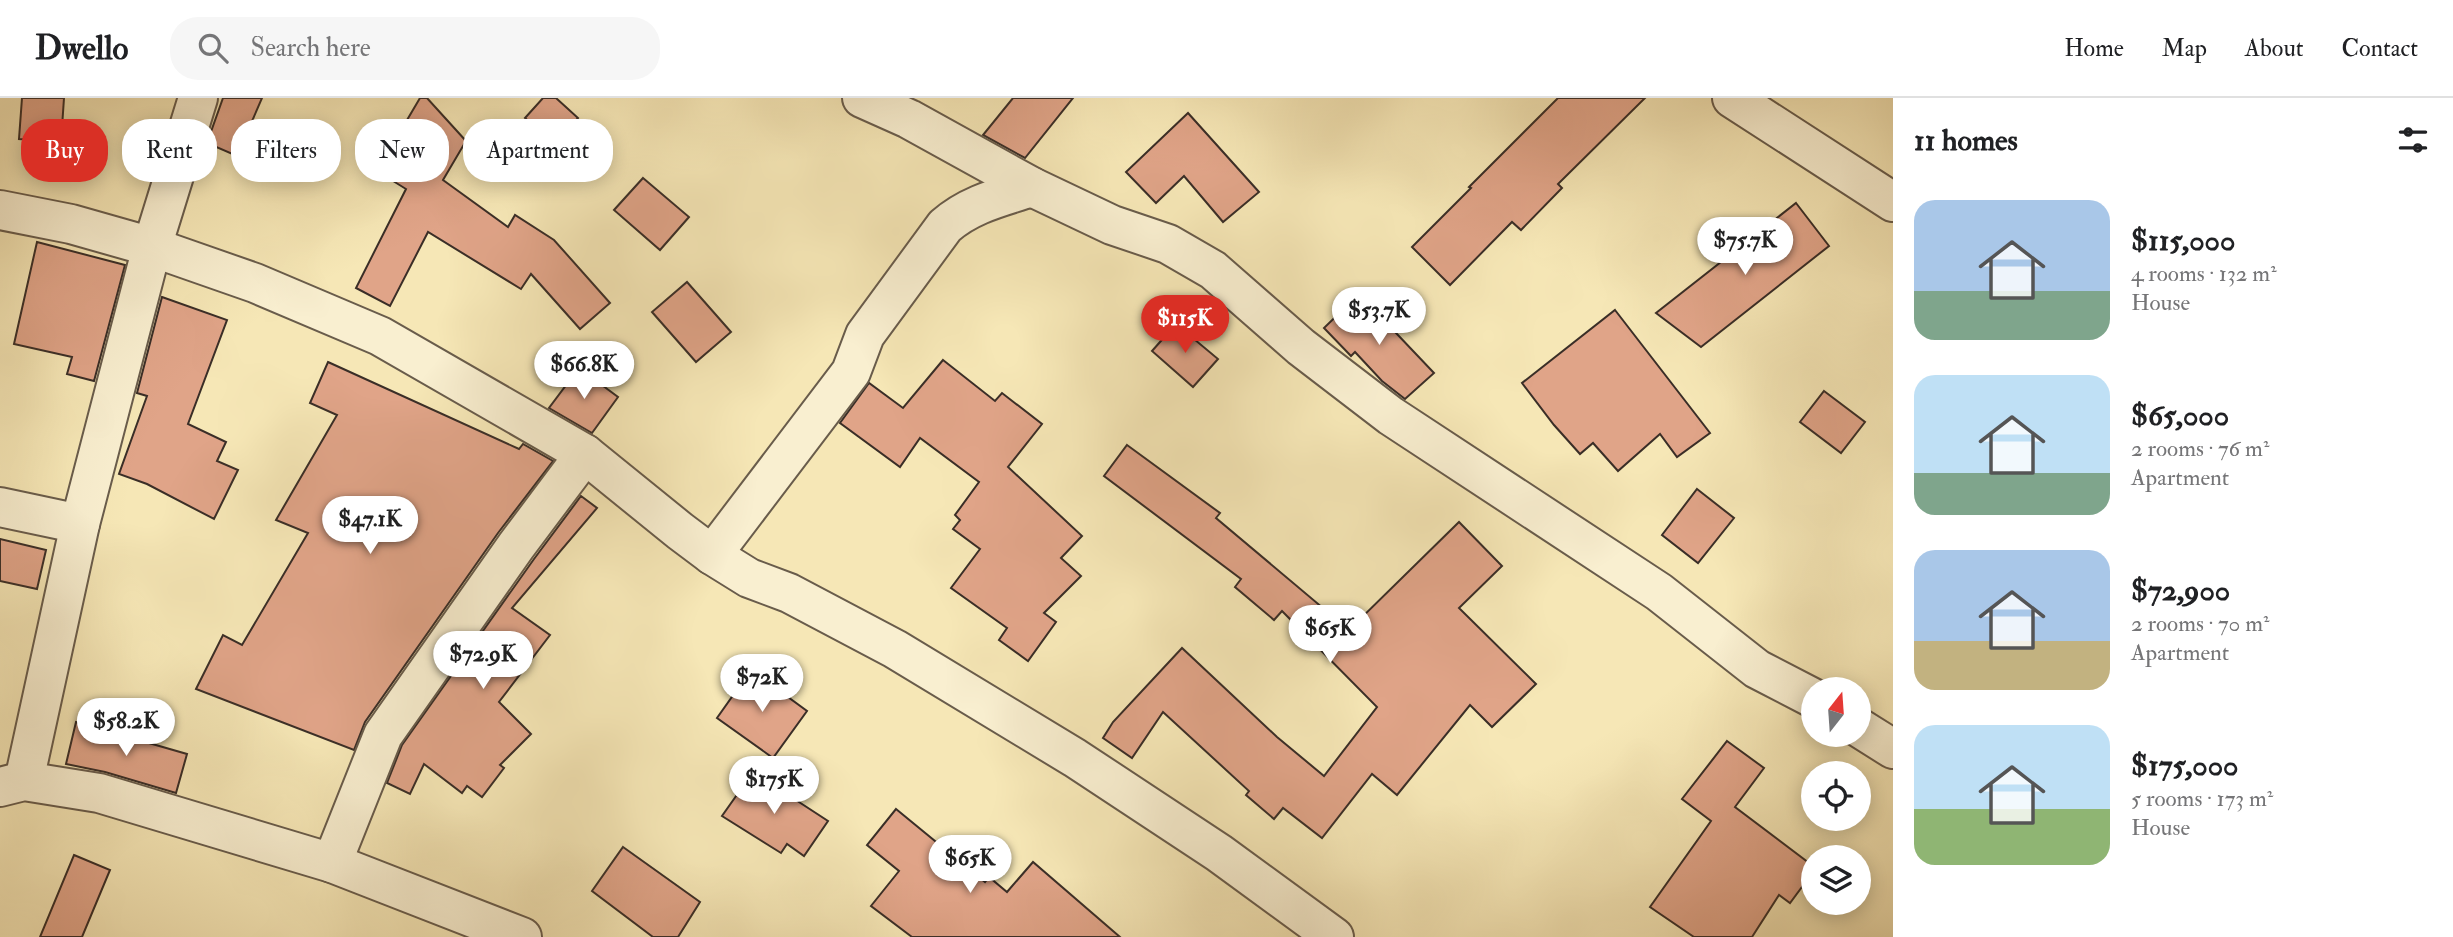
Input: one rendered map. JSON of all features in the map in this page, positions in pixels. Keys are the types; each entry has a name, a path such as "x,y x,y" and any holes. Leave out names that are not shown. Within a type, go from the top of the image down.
{"street":[{"path":"198,98 152,247 12,784 99,793 332,863 522,937"},
{"path":"862,98 909,119 1032,187 1112,225 1168,244 1213,270 1301,347 1391,416 1659,592 1757,669 1801,692"},
{"path":"1732,98 1893,202"},
{"path":"712,555 852,372 865,335 945,226 959,214 977,205 1032,187"},
{"path":"0,210 71,224 152,247 255,283 380,336 586,454 712,555 749,578 789,593 895,649 1075,758 1219,853 1334,937"},
{"path":"332,863 383,734 516,546 586,454"},
{"path":"0,507 80,524"},
{"path":"1871,735 1893,748"}],"building":[{"path":"22,98 64,98 63,119 21,119 19,139"},
{"path":"223,98 262,98 253,119 231,119 231,153 217,147 216,119"},
{"path":"420,98 427,98 446,119 408,119"},
{"path":"543,98 556,98 578,118 526,119"},
{"path":"1013,98 1073,98 1025,158 983,135"},
{"path":"1558,98 1645,98 1558,184 1562,188 1521,230 1512,222 1450,285 1412,247"},
{"path":"1188,113 1259,192 1223,222 1184,176 1156,203 1126,172"},
{"path":"449,122 463,138 463,146 449,170"},
{"path":"643,178 689,217 660,250 614,210"},
{"path":"395,182 446,182 508,227 515,215 554,240 610,303 580,329 531,274 521,289 428,232 390,306 356,288 406,189"},
{"path":"1796,203 1829,246 1701,347 1656,313"},
{"path":"37,242 125,265 94,381 67,374 72,357 14,344"},
{"path":"687,282 731,332 696,362 652,312"},
{"path":"1359,294 1434,373 1405,399 1382,381 1355,352 1351,356 1324,328"},
{"path":"162,297 227,320 188,424 226,442 217,461 238,470 214,519 147,484 119,474 147,396 137,393"},
{"path":"1615,310 1710,433 1677,457 1660,434 1618,471 1593,443 1580,454 1522,383"},
{"path":"1176,324 1218,359 1193,387 1152,351"},
{"path":"943,360 995,401 1002,393 1042,424 1008,467 1082,536 1061,558 1081,576 1044,613 1056,622 1028,661 999,640 1007,628 951,588 980,549 953,529 960,520 955,515 979,482 920,438 900,467 840,423 869,383 903,408"},
{"path":"328,362 519,449 523,444 553,461 498,533 365,722 354,750 196,689 223,635 242,645 308,533 276,520 337,415 310,403"},
{"path":"579,368 618,397 592,433 549,408"},
{"path":"1824,391 1865,422 1841,453 1800,422"},
{"path":"1127,445 1220,513 1216,518 1349,630 1459,522 1502,566 1459,608 1536,684 1492,727 1470,705 1397,795 1372,774 1322,838 1283,808 1274,819 1246,795 1249,791 1163,712 1132,758 1103,738 1113,722 1182,648 1277,737 1324,776 1377,707 1282,611 1274,620 1235,587 1241,579 1104,476"},
{"path":"1697,489 1734,518 1698,563 1662,535"},
{"path":"581,496 597,508 512,608 550,635 499,702 531,734 500,765 504,768 482,797 467,786 462,793 424,764 410,794 387,783 402,745"},
{"path":"0,539 46,550 37,589 0,581"},
{"path":"751,670 807,711 773,758 717,718"},
{"path":"76,722 187,754 176,793 105,772 66,764"},
{"path":"1727,741 1764,768 1735,807 1801,857 1801,888 1790,903 1779,895 1752,937 1694,937 1650,907 1711,821 1682,799"},
{"path":"753,772 828,821 804,856 787,844 781,853 722,816"},
{"path":"896,809 985,882 989,877 1007,892 1033,862 1120,937 912,937 871,906 899,871 867,845"},
{"path":"623,847 700,902 678,937 653,937 592,891"},
{"path":"74,855 110,870 82,937 40,937"}]}
